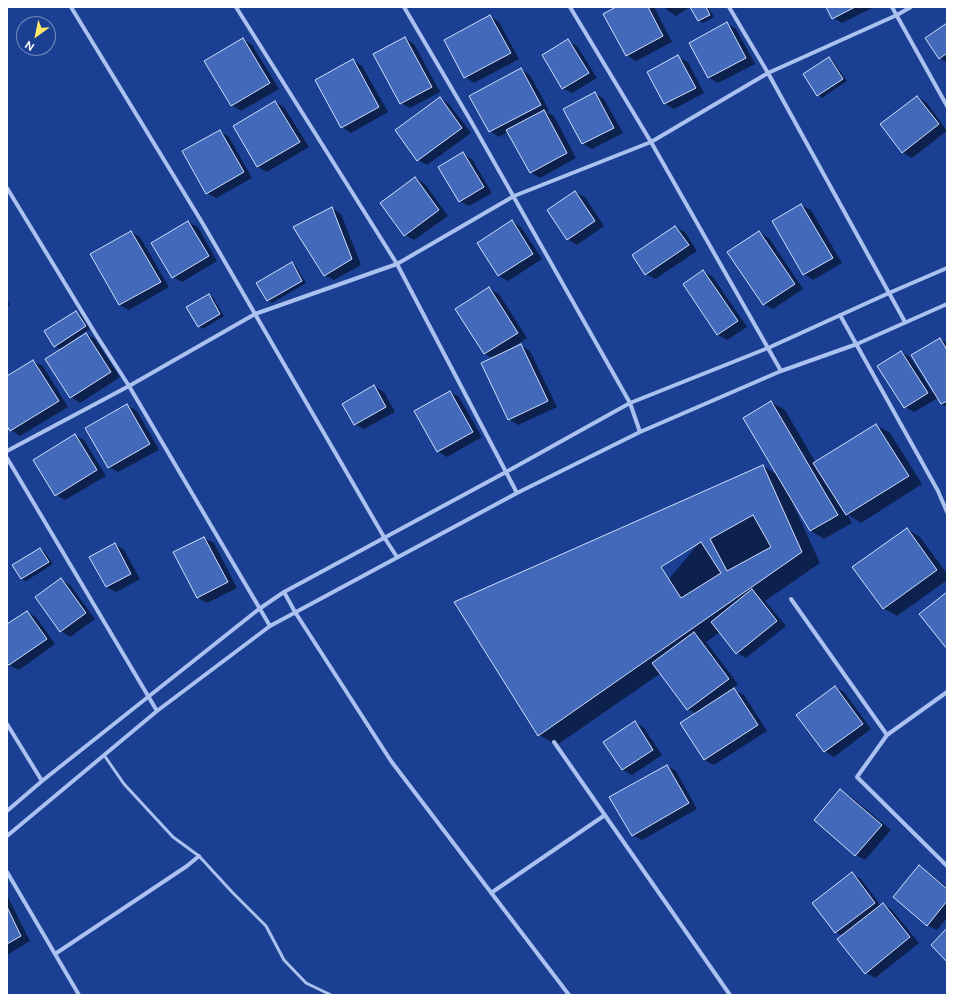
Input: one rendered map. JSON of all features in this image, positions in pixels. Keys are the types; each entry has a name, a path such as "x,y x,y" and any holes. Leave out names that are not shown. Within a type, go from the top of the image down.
{"street":[{"path":"71,7 203,224 397,557"},
{"path":"236,7 397,264 517,493"},
{"path":"404,7 514,196 630,403 640,432"},
{"path":"570,7 651,142 781,371"},
{"path":"729,7 768,73 888,293 906,322"},
{"path":"892,7 947,106"},
{"path":"7,451 129,386 255,314 397,264 514,196 651,142 768,73 897,15 911,7"},
{"path":"7,188 129,386 270,626"},
{"path":"7,812 42,781 148,696 259,609 284,592 630,403 768,348 888,293 947,268"},
{"path":"7,836 157,711 270,626 517,493 640,432 781,371 856,344 947,304"},
{"path":"840,315 938,491 947,512"},
{"path":"7,458 157,711"},
{"path":"284,592 295,612 391,761 569,995"},
{"path":"791,599 887,735"},
{"path":"947,692 887,735 857,777 947,866"},
{"path":"7,724 42,781"},
{"path":"554,742 730,995"},
{"path":"491,893 605,815"},
{"path":"55,954 187,866 199,856"},
{"path":"7,872 79,995"}],"lane":[{"path":"104,755 124,784 173,837 199,856 266,926 284,960 306,982 332,995"}],"building":[{"path":"616,7 648,7 663,36 626,56 603,14"},
{"path":"690,7 706,7 710,15 698,21"},
{"path":"826,7 855,7 832,19"},
{"path":"490,15 511,53 464,78 444,40"},
{"path":"727,22 746,58 708,78 689,43"},
{"path":"947,23 947,53 939,59 925,38"},
{"path":"405,37 432,87 400,104 373,54"},
{"path":"243,38 270,83 231,106 204,61"},
{"path":"568,39 589,73 562,89 542,55"},
{"path":"678,55 696,88 664,104 647,72"},
{"path":"829,57 843,79 817,96 803,74"},
{"path":"353,59 379,107 341,128 315,80"},
{"path":"521,68 541,105 489,132 469,96"},
{"path":"595,92 614,128 582,144 563,109"},
{"path":"917,96 939,124 902,153 880,124"},
{"path":"440,97 462,128 417,161 395,130"},
{"path":"275,101 300,142 257,167 233,126"},
{"path":"544,110 567,153 530,173 506,130"},
{"path":"220,130 244,172 206,194 182,151"},
{"path":"463,152 484,187 459,202 438,167"},
{"path":"415,177 439,210 404,236 380,203"},
{"path":"575,191 595,221 567,240 547,210"},
{"path":"801,204 833,258 803,275 772,221"},
{"path":"332,207 352,259 324,276 293,227"},
{"path":"512,220 533,254 498,276 477,243"},
{"path":"188,221 209,256 172,278 151,243"},
{"path":"675,226 689,245 645,275 632,255"},
{"path":"131,231 161,282 119,305 90,254"},
{"path":"759,231 795,284 763,305 727,252"},
{"path":"292,262 302,281 267,301 256,283"},
{"path":"703,270 738,321 717,335 683,284"},
{"path":"489,287 518,333 484,354 455,309"},
{"path":"209,294 220,314 198,327 186,307"},
{"path":"76,311 86,326 54,347 44,331"},
{"path":"86,333 111,372 70,398 45,359"},
{"path":"940,338 947,350 947,401 941,404 911,355"},
{"path":"521,344 548,401 508,420 481,363"},
{"path":"901,351 928,393 904,408 877,366"},
{"path":"33,360 59,401 10,431 7,426 7,376"},
{"path":"374,385 386,407 354,425 342,404"},
{"path":"450,391 473,432 437,452 414,411"},
{"path":"771,401 838,515 810,531 743,418"},
{"path":"127,404 150,444 108,468 85,428"},
{"path":"876,424 909,476 846,515 813,463"},
{"path":"75,434 97,470 55,496 33,460"},
{"path":"763,465 802,552 538,736 454,602"},
{"path":"753,515 771,547 727,571 710,539"},
{"path":"907,528 937,570 883,609 852,567"},
{"path":"204,537 228,582 197,598 173,552"},
{"path":"701,542 721,573 681,598 661,567"},
{"path":"115,543 131,574 106,587 89,557"},
{"path":"40,548 49,562 21,579 12,565"},
{"path":"61,578 86,613 60,632 35,597"},
{"path":"752,589 777,621 736,654 711,622"},
{"path":"947,592 947,649 919,614"},
{"path":"27,611 47,639 9,665 7,663 7,624"},
{"path":"694,632 729,679 687,710 652,663"},
{"path":"835,686 863,724 824,752 796,715"},
{"path":"734,688 758,725 704,760 680,723"},
{"path":"635,721 653,750 622,770 603,742"},
{"path":"667,765 689,803 632,836 609,797"},
{"path":"840,789 882,825 855,856 814,820"},
{"path":"919,865 947,889 947,901 927,926 893,897"},
{"path":"852,872 875,903 835,933 812,903"},
{"path":"883,903 910,937 865,974 837,939"},
{"path":"7,907 21,936 7,944"},
{"path":"947,928 947,962 931,945"}]}
